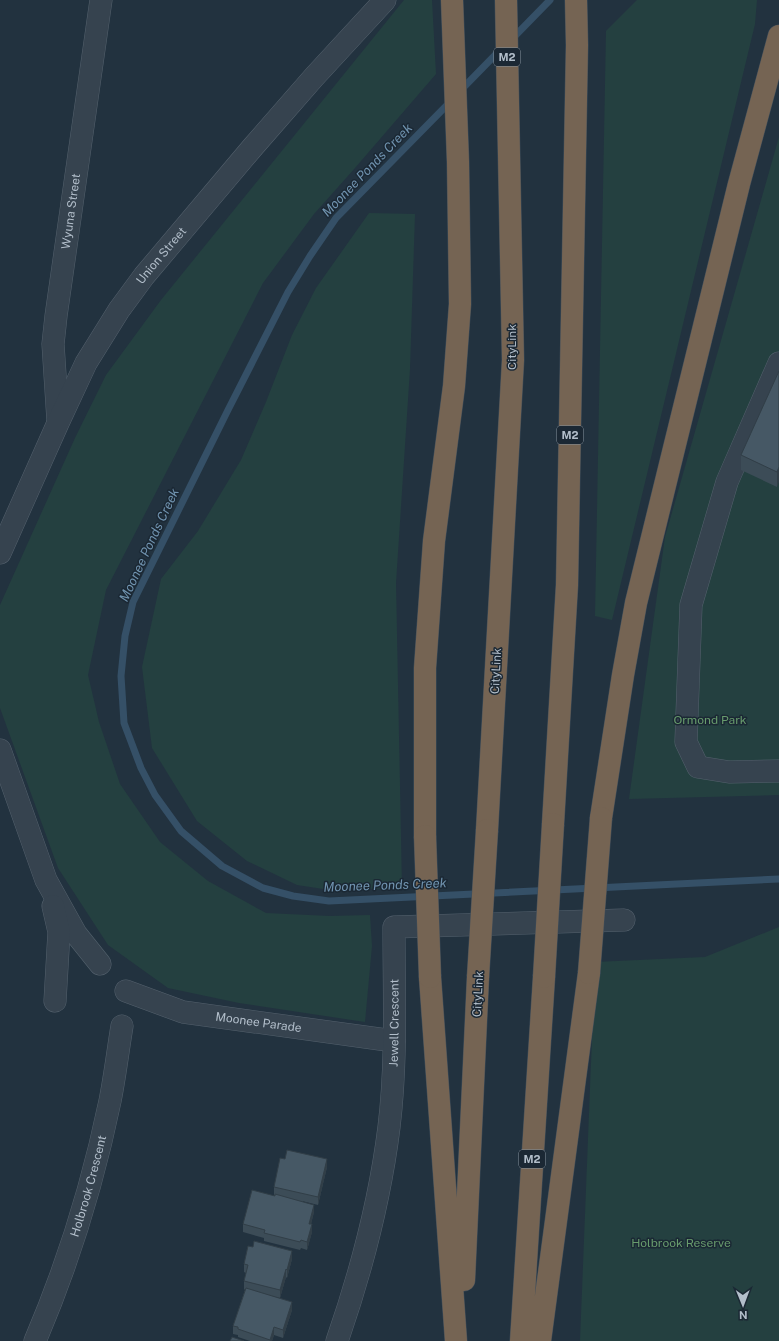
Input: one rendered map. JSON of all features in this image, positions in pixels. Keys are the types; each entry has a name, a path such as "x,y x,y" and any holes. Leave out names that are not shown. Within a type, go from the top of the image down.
{"highway":[{"path":"452,0 458,162 460,304 454,386 434,541 425,668 425,836 430,977 456,1341"},
{"name":"CityLink","path":"461,1341 478,978 513,360 506,0"},
{"name":"M2","path":"521,1341 567,585 577,44 576,0"},
{"path":"540,1341 589,973 601,818 623,675 636,604 739,184 779,36"}],"street":[{"name":"Wyuna Street","path":"58,423 53,344 101,0"},
{"name":"Union Street","path":"0,553 86,363 119,310 144,276 267,130 385,0"},
{"path":"779,363 727,482 691,605 686,742 698,766 729,772 779,771"},
{"path":"0,750 46,880 59,932 55,1001"},
{"path":"46,880 76,934 100,964"},
{"name":"Jewell Crescent","path":"337,1341 352,1298 376,1209 389,1127 394,1041 394,927 624,920"},
{"name":"Moonee Parade","path":"126,991 183,1012 394,1041"},
{"name":"Holbrook Crescent","path":"35,1341 73,1242 110,1100 122,1026"}],"green space":[{"path":"404,0 432,0 436,74 314,214 263,283 106,590 88,675 99,722 120,784 160,842 208,881 266,913 330,916 370,915 372,946 365,1022 239,1003 168,988 108,945 58,868 0,708 0,605 75,438 106,375 161,300"},
{"path":"637,0 757,0 755,24 612,620 595,616 606,31"},
{"name":"Ormond Park","path":"779,137 779,795 629,799 665,537"},
{"path":"369,213 415,214 410,369 396,583 402,888 330,890 297,885 247,861 197,821 152,748 142,667 161,579 198,531 241,460 266,402 292,335 316,288"},
{"name":"Holbrook Reserve","path":"779,927 779,1341 580,1341 595,962 705,957"}],"building":[{"path":"779,371 779,467 777,472 741,455"},
{"path":"287,1150 327,1159 318,1197 274,1187 280,1158 285,1159"},
{"path":"252,1190 275,1196 275,1194 314,1205 309,1224 312,1224 307,1242 301,1240 300,1242 264,1233 265,1230 243,1224"},
{"path":"254,1241 292,1251 280,1290 244,1281 248,1265 244,1264 248,1246 253,1247"},
{"path":"246,1288 292,1302 283,1330 274,1327 270,1340 233,1326"},
{"path":"232,1337 244,1341 230,1341"}],"waterway":[{"name":"Moonee Ponds Creek","path":"511,40 550,0"},
{"name":"Moonee Ponds Creek","path":"460,91 502,48"},
{"name":"Moonee Ponds Creek","path":"452,100 336,218 310,256 288,292 133,602 125,636 121,676 124,723 141,768 155,795 181,831 222,866 263,888 293,896 329,901 779,879"}]}
